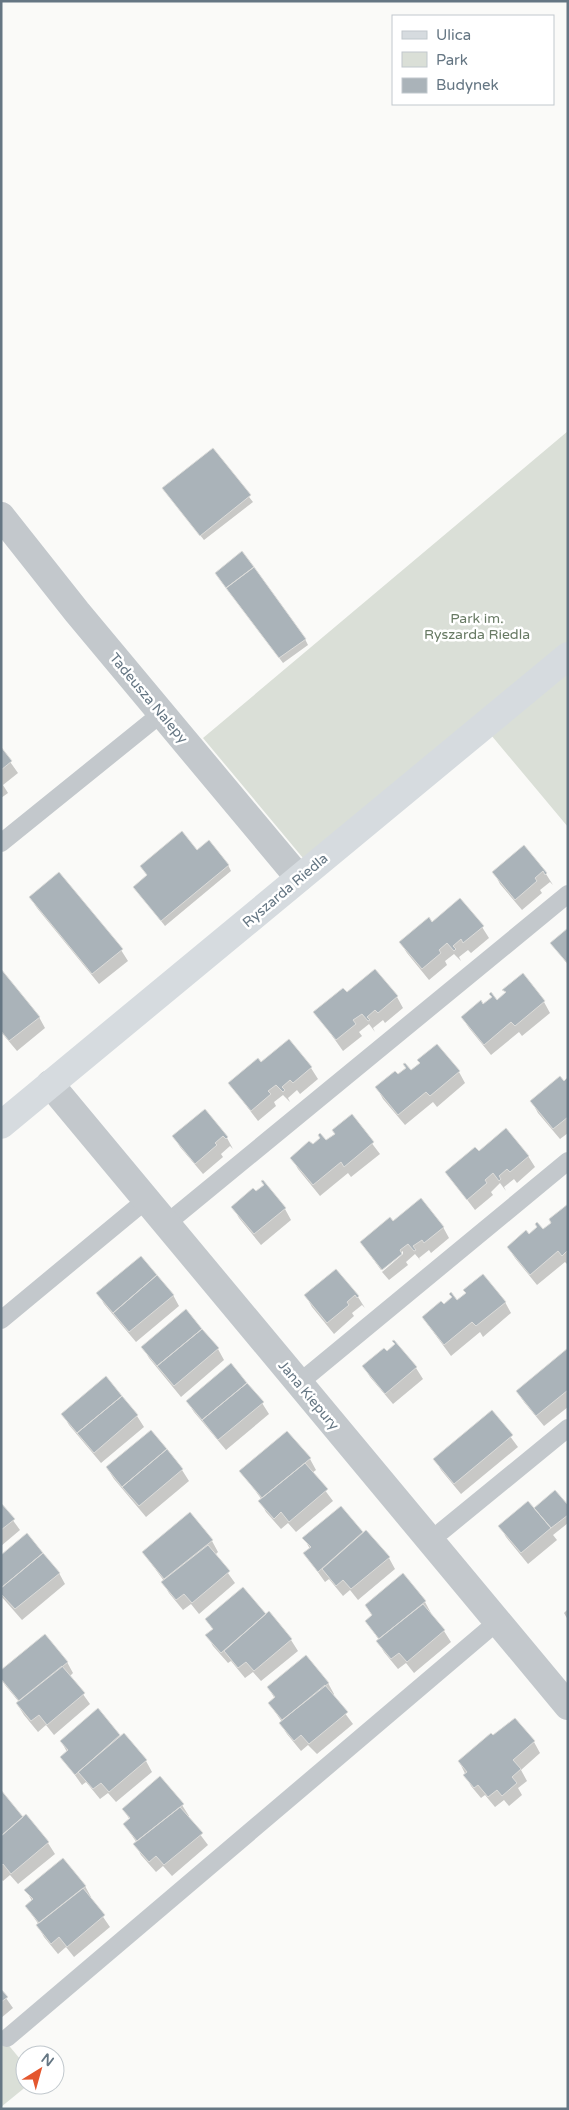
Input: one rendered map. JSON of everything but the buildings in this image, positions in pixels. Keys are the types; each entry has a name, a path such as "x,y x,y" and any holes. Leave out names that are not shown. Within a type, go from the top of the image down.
{"street":[{"name":"Tadeusza Nalepy","path":"1,516 78,612 299,878"},
{"name":"Ryszarda Riedla","path":"1,1125 568,656"},
{"name":"Jana Kiepury","path":"50,1084 568,1706"}],"lane":[{"path":"1,843 162,713"},
{"path":"166,1224 568,894"},
{"path":"298,1383 568,1162"},
{"path":"1,1320 146,1200"},
{"path":"442,1531 568,1428"},
{"path":"7,2038 497,1622"}],"green space":[{"name":"Park im. Ryszarda Riedla","path":"568,431 568,827 476,717 303,858 203,738"},
{"path":"1,2036 15,2053 16,2095 1,2107"}]}
